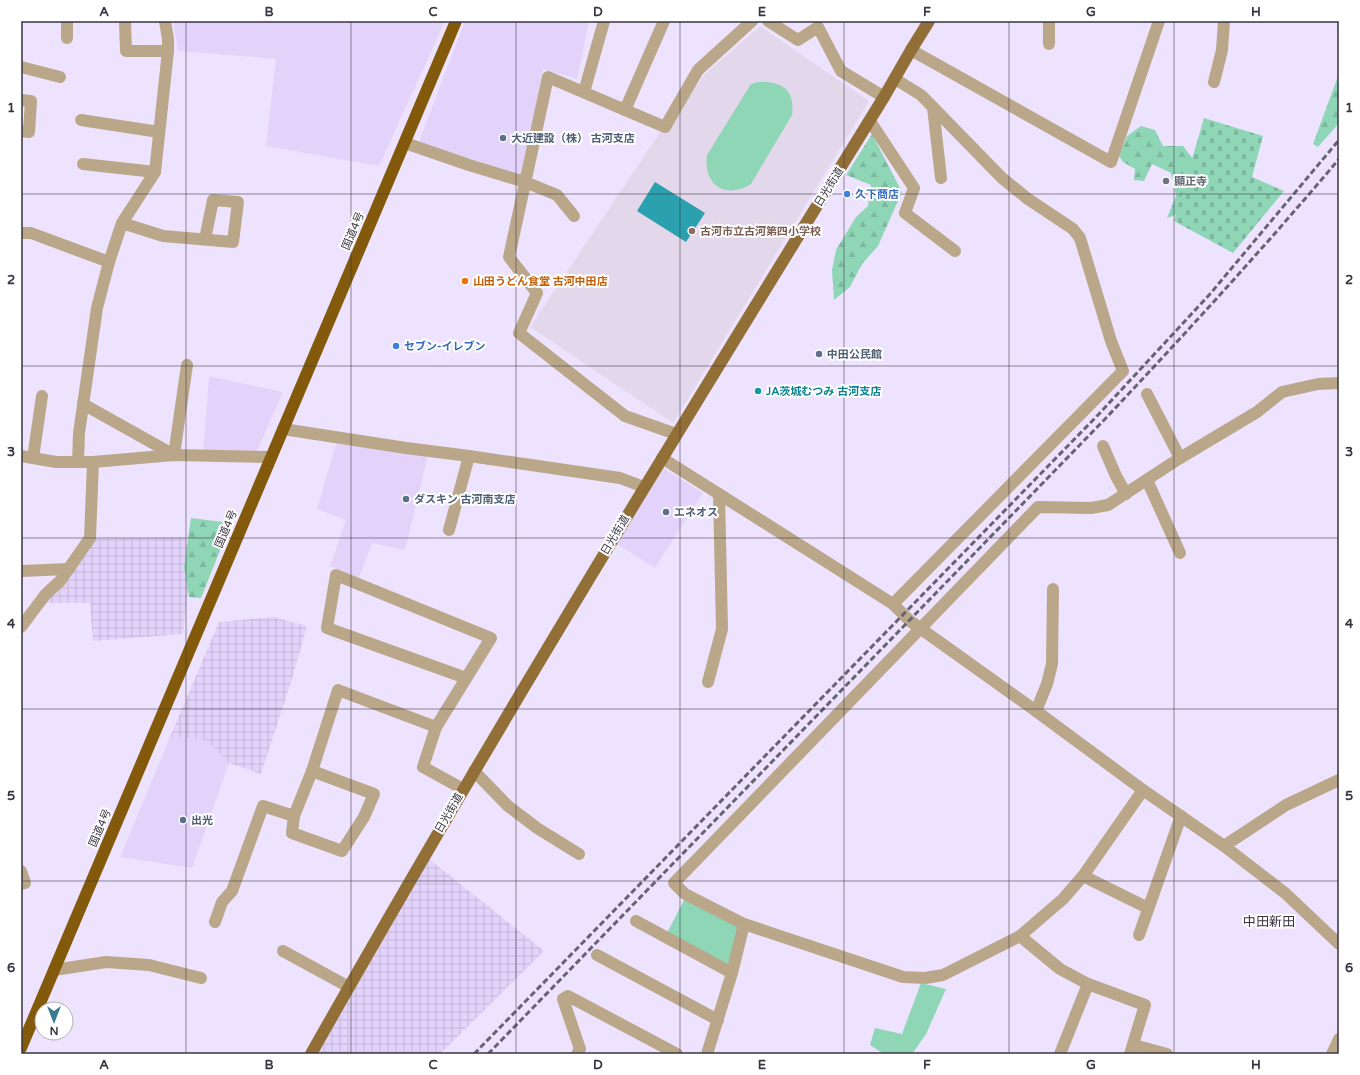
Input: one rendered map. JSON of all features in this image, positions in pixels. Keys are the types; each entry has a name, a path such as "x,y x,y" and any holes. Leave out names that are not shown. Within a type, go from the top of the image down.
{"highway":[{"name":"国道4号","path":"21,1048 456,21"}],"main road":[{"name":"日光街道","path":"311,1054 463,789 676,434 870,120 929,21"}],"street":[{"path":"67,21 67,38"},
{"path":"78,462 78,433 97,308 109,262 122,223 155,172 168,51 165,21"},
{"path":"584,92 604,21"},
{"path":"625,110 664,21"},
{"path":"676,434 625,416 519,333 537,293 509,257 548,77 665,128 698,70 752,21"},
{"path":"768,21 798,40 818,27 841,71 884,97"},
{"path":"1049,21 1050,44"},
{"path":"911,50 1111,162 1159,21"},
{"path":"1214,82 1222,50 1224,21"},
{"path":"125,22 126,51 168,51"},
{"path":"21,67 60,77"},
{"path":"892,604 1123,371 1111,341 1080,238 1073,229 1028,199 1002,178 921,94 895,79"},
{"path":"21,100 32,101 29,132 21,131"},
{"path":"933,107 941,178"},
{"path":"81,120 159,132"},
{"path":"870,120 914,188 905,213 955,251"},
{"path":"405,143 525,182 558,195 574,216"},
{"path":"83,164 155,172"},
{"path":"122,223 164,236 204,239"},
{"path":"21,233 31,233 109,262"},
{"path":"174,455 187,365"},
{"path":"1143,790 1083,876 1063,899 1020,936 943,975 925,978 903,977 744,924 685,894 674,883 1038,507 1090,508 1108,505 1180,458 1257,412 1282,392 1318,384 1339,383"},
{"path":"1147,394 1180,458"},
{"path":"42,396 27,457 56,462 93,462 174,455 271,457"},
{"path":"83,404 174,455"},
{"path":"283,429 620,478 644,487"},
{"path":"1103,446 1116,476 1126,494"},
{"path":"449,530 469,456"},
{"path":"662,458 892,604 920,629 1036,711 1143,790 1224,846 1285,893 1339,944"},
{"path":"21,627 45,595 60,581 90,538 93,462"},
{"path":"1147,480 1180,553"},
{"path":"708,682 722,630 719,494"},
{"path":"21,571 69,569"},
{"path":"463,789 423,767 436,727 491,638 336,575 327,628 466,678"},
{"path":"1036,711 1047,684 1052,664 1053,589"},
{"path":"312,771 374,794 364,817 342,851 292,833 294,816 312,771 338,690 436,727"},
{"path":"474,771 508,806 537,828 578,854"},
{"path":"1224,846 1286,805 1339,780"},
{"path":"215,922 222,902 232,891 263,806 294,816"},
{"path":"1139,935 1181,816"},
{"path":"21,871 25,883 21,884"},
{"path":"1083,876 1148,908"},
{"path":"636,921 732,973"},
{"path":"707,1054 732,973 744,924"},
{"path":"1020,936 1060,969 1088,984 1145,1005 1132,1049 1167,1054"},
{"path":"283,951 349,987"},
{"path":"597,955 718,1020"},
{"path":"54,970 106,962 149,965 201,978"},
{"path":"1060,1054 1088,984"},
{"path":"577,1054 580,1049 563,1000 568,996 677,1054"},
{"path":"1332,1054 1339,1039"}],"shaded area":[{"path":"173,21 445,21 379,166 266,146 276,59 178,51"},
{"path":"465,21 589,21 577,79 543,69 523,176 421,143 420,139"},
{"name":"古河市立古河第四小学校","path":"760,26 869,101 673,423 530,327 658,135 706,73"},
{"path":"209,376 283,392 257,451 203,455"},
{"path":"336,444 428,455 405,550 372,543 359,578 330,566 346,520 317,509"},
{"path":"663,468 703,493 655,568 615,543"},
{"path":"185,537 188,552 188,588 183,634 93,641 90,603 39,603 94,539"},
{"path":"273,617 307,626 291,682 261,774 229,763 206,740 170,737 219,622"},
{"path":"170,737 206,740 229,763 192,868 120,857"},
{"path":"429,859 544,951 440,1054 318,1054"}],"green space":[{"path":"1337,79 1339,79 1339,123 1318,147 1313,144"},
{"path":"758,82 774,83 785,88 791,99 792,115 751,184 741,189 725,190 712,182 707,166 707,155 751,84"},
{"path":"1204,118 1263,136 1252,177 1284,191 1233,253 1174,221"},
{"path":"1141,126 1155,130 1163,146 1183,146 1196,163 1181,213 1167,218 1176,196 1171,173 1152,164 1144,181 1134,180 1135,169 1123,162 1119,156 1127,136"},
{"path":"872,134 902,192 878,246 862,264 850,287 834,300 832,270 836,250 856,217 868,206 871,185 846,175"},
{"path":"191,518 231,523 201,598 189,597 184,567"},
{"path":"685,898 741,925 730,968 667,933"},
{"path":"921,983 946,989 926,1034 912,1054 884,1054 870,1045 875,1028 902,1034"}],"water":[{"path":"655,182 705,213 686,242 637,211"}],"railway":[{"path":"474,1054 1098,415 1210,294 1339,140"},
{"path":"488,1054 1105,419 1224,290 1339,159"}],"place":[{"name":"大近建設（株） 古河支店","path":"503,138"},
{"name":"顯正寺","path":"1166,181"},
{"name":"久下商店","path":"847,194"},
{"name":"古河市立古河第四小学校","path":"692,231"},
{"name":"山田うどん食堂 古河中田店","path":"465,281"},
{"name":"セブン-イレブン","path":"396,346"},
{"name":"中田公民館","path":"819,354"},
{"name":"JA茨城むつみ 古河支店","path":"758,391"},
{"name":"ダスキン 古河南支店","path":"406,499"},
{"name":"エネオス","path":"666,512"},
{"name":"出光","path":"183,820"}],"district":[{"name":"中田新田","path":"1269,922"}]}
